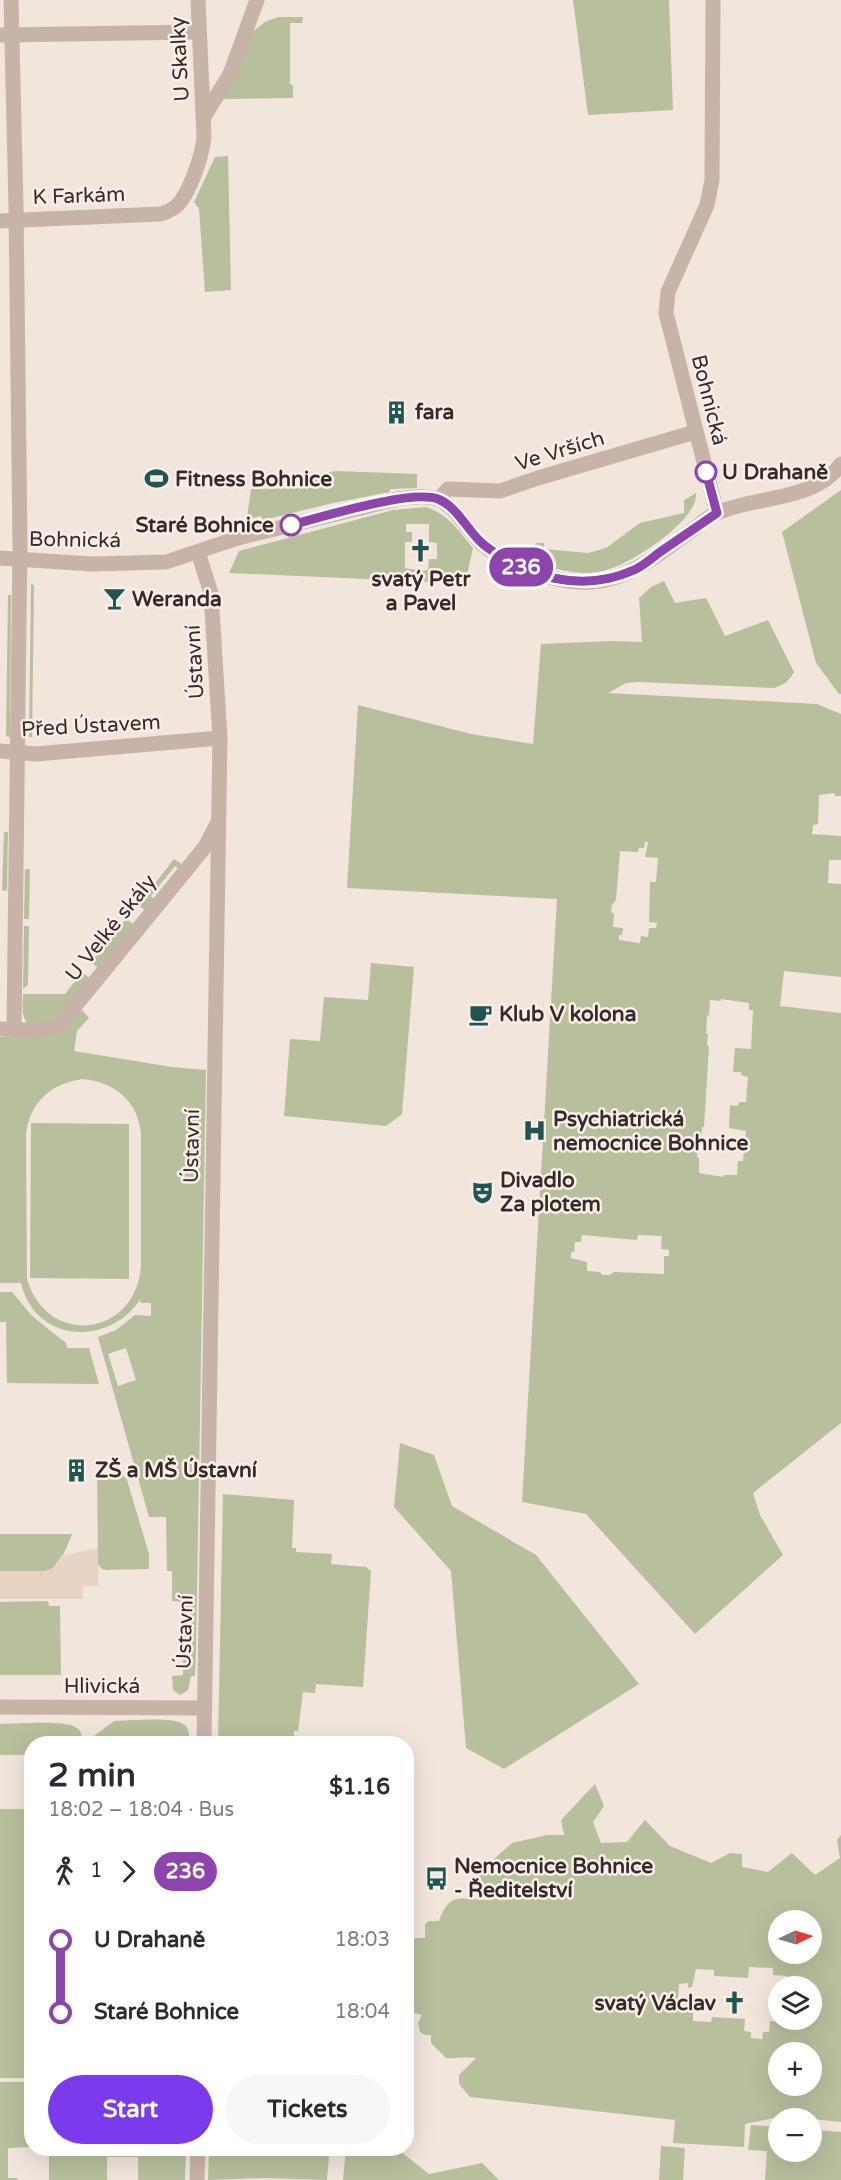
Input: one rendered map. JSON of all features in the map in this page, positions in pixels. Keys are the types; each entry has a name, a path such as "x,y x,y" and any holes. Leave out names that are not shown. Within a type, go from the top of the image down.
{"street":[{"path":"7,1029 18,753 20,560 16,220 6,35 11,0"},
{"name":"U Skalky","path":"160,214 169,211 180,202 202,153 204,115 198,0"},
{"name":"U Skalky","path":"204,115 230,74 257,0"},
{"name":"Bohnická","path":"713,0 712,180 708,205 668,292 666,313 717,513"},
{"path":"6,35 199,32"},
{"name":"K Farkám","path":"0,220 160,214"},
{"name":"Ve Vrších","path":"439,500 448,489 501,491 696,432"},
{"path":"439,500 457,515 482,543 508,561 540,575 576,582 608,580 636,570 717,513 811,488 826,480 841,464"},
{"name":"Bohnická","path":"0,558 92,564 166,562 247,536 397,499 418,496 439,500"},
{"name":"Ústavní","path":"198,552 212,593 220,738 204,1736"},
{"name":"Před Ústavem","path":"0,751 36,754 220,738"},
{"name":"U Velké skály","path":"7,1029 34,1030 58,1027 205,847 220,819"},
{"name":"Hlivická","path":"0,1707 205,1708"},
{"path":"197,2180 198,2156"}],"green space":[{"path":"573,0 669,0 673,110 588,115"},
{"path":"278,17 303,17 302,23 290,23 290,84 293,85 293,98 221,99 252,32 265,22"},
{"path":"228,156 231,290 205,292 199,209 194,202 215,157"},
{"path":"336,471 417,474 417,488 390,489 390,492 263,520 261,516 249,519 247,517 251,489 312,488 311,475"},
{"path":"841,490 841,694 839,694 816,663 782,532"},
{"path":"696,493 688,514 679,524 655,544 614,568 587,573 570,572 524,558 525,551 537,543 544,543 544,549 588,553 606,548 640,523 684,513 684,500"},
{"path":"426,507 441,514 452,524 473,548 466,579 432,582 229,573 239,551 393,510","holes":["406,524 429,524 429,542 437,543 437,559 429,559 428,570 405,568 405,542 412,542 412,532 406,532"]},
{"path":"664,581 675,603 706,598 725,636 768,620 794,672 781,686 774,688 638,682 626,683 608,693 817,704 841,714 841,796 835,796 835,793 819,795 818,824 813,825 812,834 841,836 841,860 829,860 828,883 841,884 841,977 784,971 780,1006 841,1013 841,1423 753,1493 760,1515 783,1555 695,1634 586,1514 522,1502 557,899 347,888 358,705 471,734 533,744 541,644 642,642 639,598 651,587","holes":["645,842 648,842 645,857 658,858 656,882 650,882 649,922 657,923 656,928 649,928 648,937 641,936 640,943 619,940 623,928 613,927 614,914 611,912 616,900 620,851 638,852 639,848 644,848","721,999 749,1003 749,1010 753,1010 751,1049 735,1048 733,1072 741,1072 741,1075 748,1077 746,1102 739,1102 738,1106 730,1105 729,1128 746,1131 743,1161 738,1161 737,1175 724,1175 723,1177 699,1173 699,1158 697,1157 698,1140 701,1139 702,1127 704,1127 709,1046 707,1046 708,1034 706,1033 707,1016 710,1000 721,1001","582,1235 637,1240 638,1235 662,1236 661,1249 669,1250 669,1256 664,1256 664,1274 614,1272 602,1275 600,1272 587,1271 587,1262 571,1258 575,1242 581,1242"]},
{"path":"31,584 34,585 32,737 29,737"},
{"path":"8,595 11,595 10,737 6,736"},
{"path":"4,832 8,832 7,891 2,890"},
{"path":"174,859 183,865 179,869 175,866 151,896 155,900 146,911 138,905"},
{"path":"25,869 30,869 29,919 24,919"},
{"path":"126,919 135,925 99,969 91,962"},
{"path":"24,926 29,926 28,985 23,989"},
{"path":"371,963 414,967 402,1114 386,1126 284,1116 290,1039 320,1041 324,997 368,1000"},
{"path":"82,972 91,979 57,1020 29,1024 26,1021 23,994 65,994"},
{"path":"82,1010 89,1018 77,1031 74,1051 172,1067 206,1070 195,1676 191,1676 188,1690 180,1695 173,1690 172,1676 183,1675 183,1602 172,1601 172,1571 167,1571 166,1517 149,1517 98,1337 116,1330 135,1315 151,1316 151,1303 141,1303 140,1300 126,1315 110,1326 92,1331 74,1332 56,1327 41,1318 29,1303 21,1283 0,1283 0,1037 53,1035","holes":["83,1079 105,1084 123,1095 135,1112 141,1135 141,1266 135,1290 124,1308 108,1320 90,1325 71,1324 53,1316 37,1301 27,1279 26,1135 28,1124 37,1104 44,1096 61,1085","126,1348 136,1380 118,1386 108,1354"]},
{"path":"31,1123 129,1124 129,1279 30,1278"},
{"path":"0,1292 12,1292 32,1316 66,1343 67,1348 89,1348 99,1384 7,1383 6,1322 0,1322"},
{"path":"400,1443 434,1455 452,1506 536,1555 639,1684 504,1769 466,1748 451,1571 394,1507"},
{"path":"97,1473 118,1473 127,1480 149,1554 149,1569 106,1570 98,1564"},
{"path":"223,1494 294,1500 292,1548 296,1548 296,1552 332,1554 331,1564 366,1567 371,1571 363,1687 316,1684 315,1693 303,1692 298,1731 294,1731 294,1736 218,1736"},
{"path":"0,1534 72,1534 62,1557 53,1568 28,1572 0,1571"},
{"path":"48,1601 49,1606 60,1606 61,1675 0,1675 0,1602"},
{"path":"114,1721 179,1722 185,1725 189,1734 189,1736 94,1736"},
{"path":"0,1724 69,1725 79,1730 81,1734 81,1736 24,1736 24,1755 0,1755"},
{"path":"595,1784 604,1806 593,1822 601,1843 627,1842 645,1820 670,1846 711,1863 730,1853 742,1854 742,1867 768,1872 792,1853 815,1875 840,1858 837,1840 841,1835 841,2122 822,2120 822,2108 768,2108 768,2119 745,2124 744,2147 673,2143 675,2120 470,2097 459,2084 459,2075 476,2058 446,2058 431,2043 431,2035 420,2032 418,2023 422,2015 414,2013 414,1938 425,1938 425,1924 429,1921 439,1921 443,1911 452,1901 464,1898 488,1900 474,1877 512,1843 547,1835 564,1835 561,1820","holes":["749,1967 773,1968 773,1975 822,1976 822,2030 769,2030 769,2032 763,2032 762,2039 751,2038 751,2032 744,2031 745,2019 712,2017 711,2022 693,2021 691,2003 687,2002 686,2007 678,2004 679,1984 688,1983 688,1988 692,1987 696,1969 714,1970 714,1976 748,1978"]},
{"path":"0,1809 24,1809 24,2078 0,2078"},
{"path":"0,2082 24,2082 24,2147 8,2148 8,2178 18,2180 0,2180"},
{"path":"751,2125 768,2126 768,2162 822,2162 822,2131 841,2132 841,2180 765,2180 767,2151 748,2150"},
{"path":"661,2146 685,2148 683,2180 659,2180"},
{"path":"49,2156 186,2156 185,2180 138,2180 138,2157 107,2157 107,2180 49,2180"},
{"path":"209,2156 329,2156 327,2180 265,2178 208,2180"},
{"path":"345,2156 406,2156 429,2174 482,2163 499,2180 343,2180"}],"shaded area":[{"path":"98,1548 98,1586 83,1586 83,1599 0,1599 0,1571 45,1571 53,1568 61,1556"}],"bus line":[{"name":"236","path":"291,525 418,496 439,500 457,515 482,543 508,561 540,575 576,582 608,580 636,570 717,513 706,472"}],"place":[{"name":"fara","path":"397,412"},
{"name":"U Drahaně","path":"706,472"},
{"name":"Fitness Bohnice","path":"157,479"},
{"name":"Staré Bohnice","path":"291,525"},
{"name":"svatý Petr a Pavel","path":"421,551"},
{"name":"Weranda","path":"114,599"},
{"name":"Klub V kolona","path":"481,1014"},
{"name":"Psychiatrická nemocnice Bohnice","path":"535,1131"},
{"name":"Divadlo Za plotem","path":"482,1192"},
{"name":"ZŠ a MŠ Ústavní","path":"77,1470"},
{"name":"Nemocnice Bohnice - Ředitelství","path":"436,1878"},
{"name":"svatý Václav","path":"734,2003"}]}
